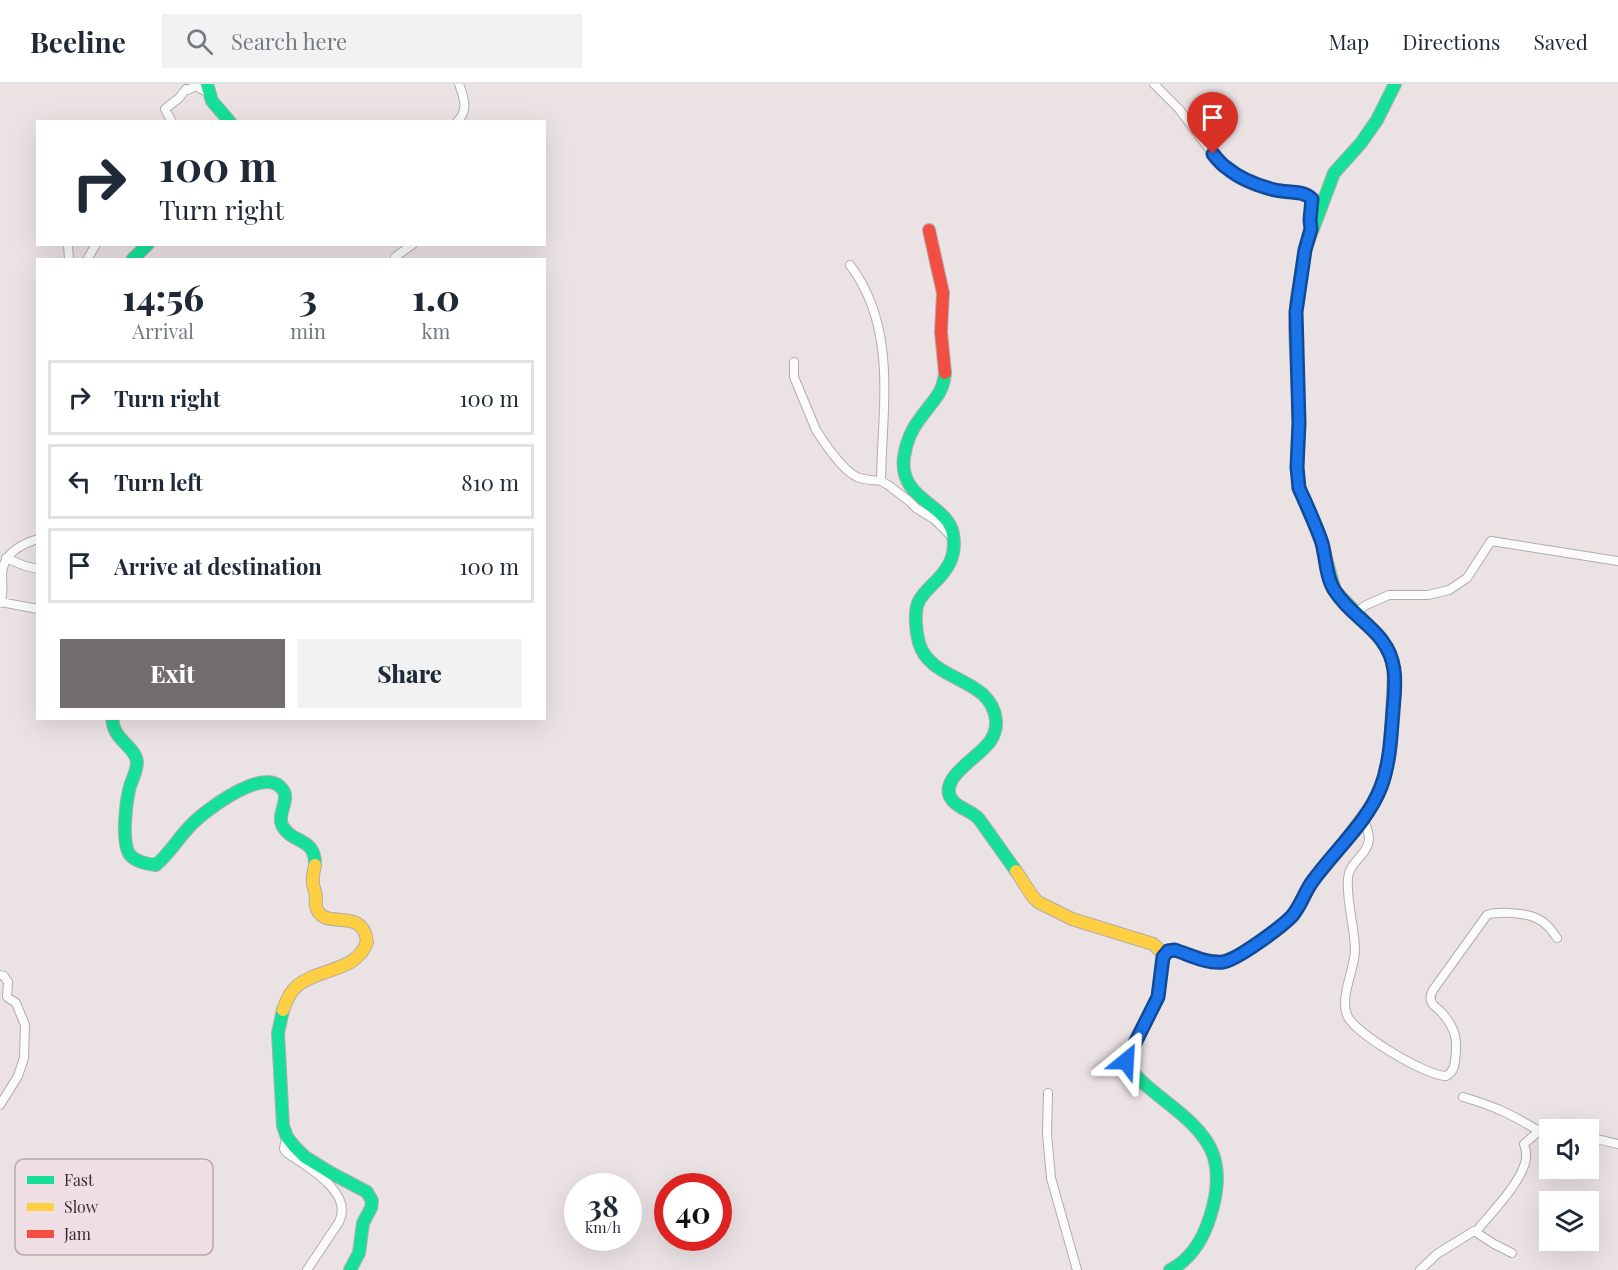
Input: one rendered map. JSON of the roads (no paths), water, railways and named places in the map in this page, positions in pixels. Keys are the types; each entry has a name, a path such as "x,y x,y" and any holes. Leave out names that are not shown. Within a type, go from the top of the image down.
{"street":[{"path":"459,84 466,107 459,120"},
{"path":"1154,84 1179,109 1226,168 1254,183 1310,197 1313,202 1311,229"},
{"path":"1170,1270 1180,1266 1189,1257 1206,1230 1217,1201 1219,1170 1204,1135 1184,1116 1142,1084 1134,1076 1126,1061 1158,997 1165,955 1170,950 1175,950 1209,962 1223,962 1239,955 1293,916 1311,883 1350,836 1375,799 1384,778 1391,743 1395,685 1389,651 1375,630 1343,601 1333,587 1321,540 1299,488 1296,312 1305,250 1334,173 1361,143 1377,120 1395,84"},
{"path":"171,120 165,109 186,89 195,86 208,89 212,101 228,120"},
{"path":"929,230 944,294 940,331 945,357 945,373 938,396 910,432 903,470 920,498 944,515 950,525 955,554 943,575 922,596 916,609 918,639 924,656 931,664 984,694 996,715 994,733 986,747 951,779 948,793 950,799 980,819 987,833 1002,850 1038,902 1072,920 1153,944 1165,955"},
{"path":"134,258 146,246"},
{"path":"395,257 410,246"},
{"path":"850,264 870,296 881,334 884,355 881,481"},
{"path":"794,362 794,377 816,430 849,471 861,478 881,481 888,485 916,508 934,519 953,539"},
{"path":"36,540 24,543 6,558 0,603 36,609"},
{"path":"1355,613 1366,605 1389,595 1428,596 1449,590 1467,578 1491,541 1618,561"},
{"path":"6,558 36,568"},
{"path":"113,720 116,733 136,760 127,797 126,820 128,852 134,857 147,864 156,865 193,822 212,807 252,784 264,781 274,782 281,787 284,793 280,817 282,826 311,848 314,854 316,863 313,884 318,913 325,918 355,921 364,928 367,944 354,959 343,968 304,981 293,991 286,1002 278,1024 283,1126 286,1138 284,1149 332,1186 342,1208 341,1218 307,1270"},
{"path":"1363,817 1369,837 1368,845 1353,865 1348,877 1355,951 1345,1009 1347,1017 1355,1026 1401,1058 1439,1076 1446,1076 1452,1071 1457,1046 1455,1035 1443,1015 1430,1000 1433,990 1487,915 1492,913 1535,917 1550,928 1557,938"},
{"path":"0,975 4,976 8,982 7,997 16,1003 25,1024 24,1058 18,1076 0,1106"},
{"path":"1048,1093 1047,1134 1051,1178 1077,1270"},
{"path":"1420,1270 1437,1254 1474,1231 1477,1233 1520,1175 1527,1155 1524,1144 1539,1131 1495,1106 1463,1097"},
{"path":"286,1138 311,1160 368,1192 372,1201 371,1208 363,1223 359,1254 350,1270"},
{"path":"1599,1140 1618,1144"},
{"path":"1474,1231 1512,1254"}]}
